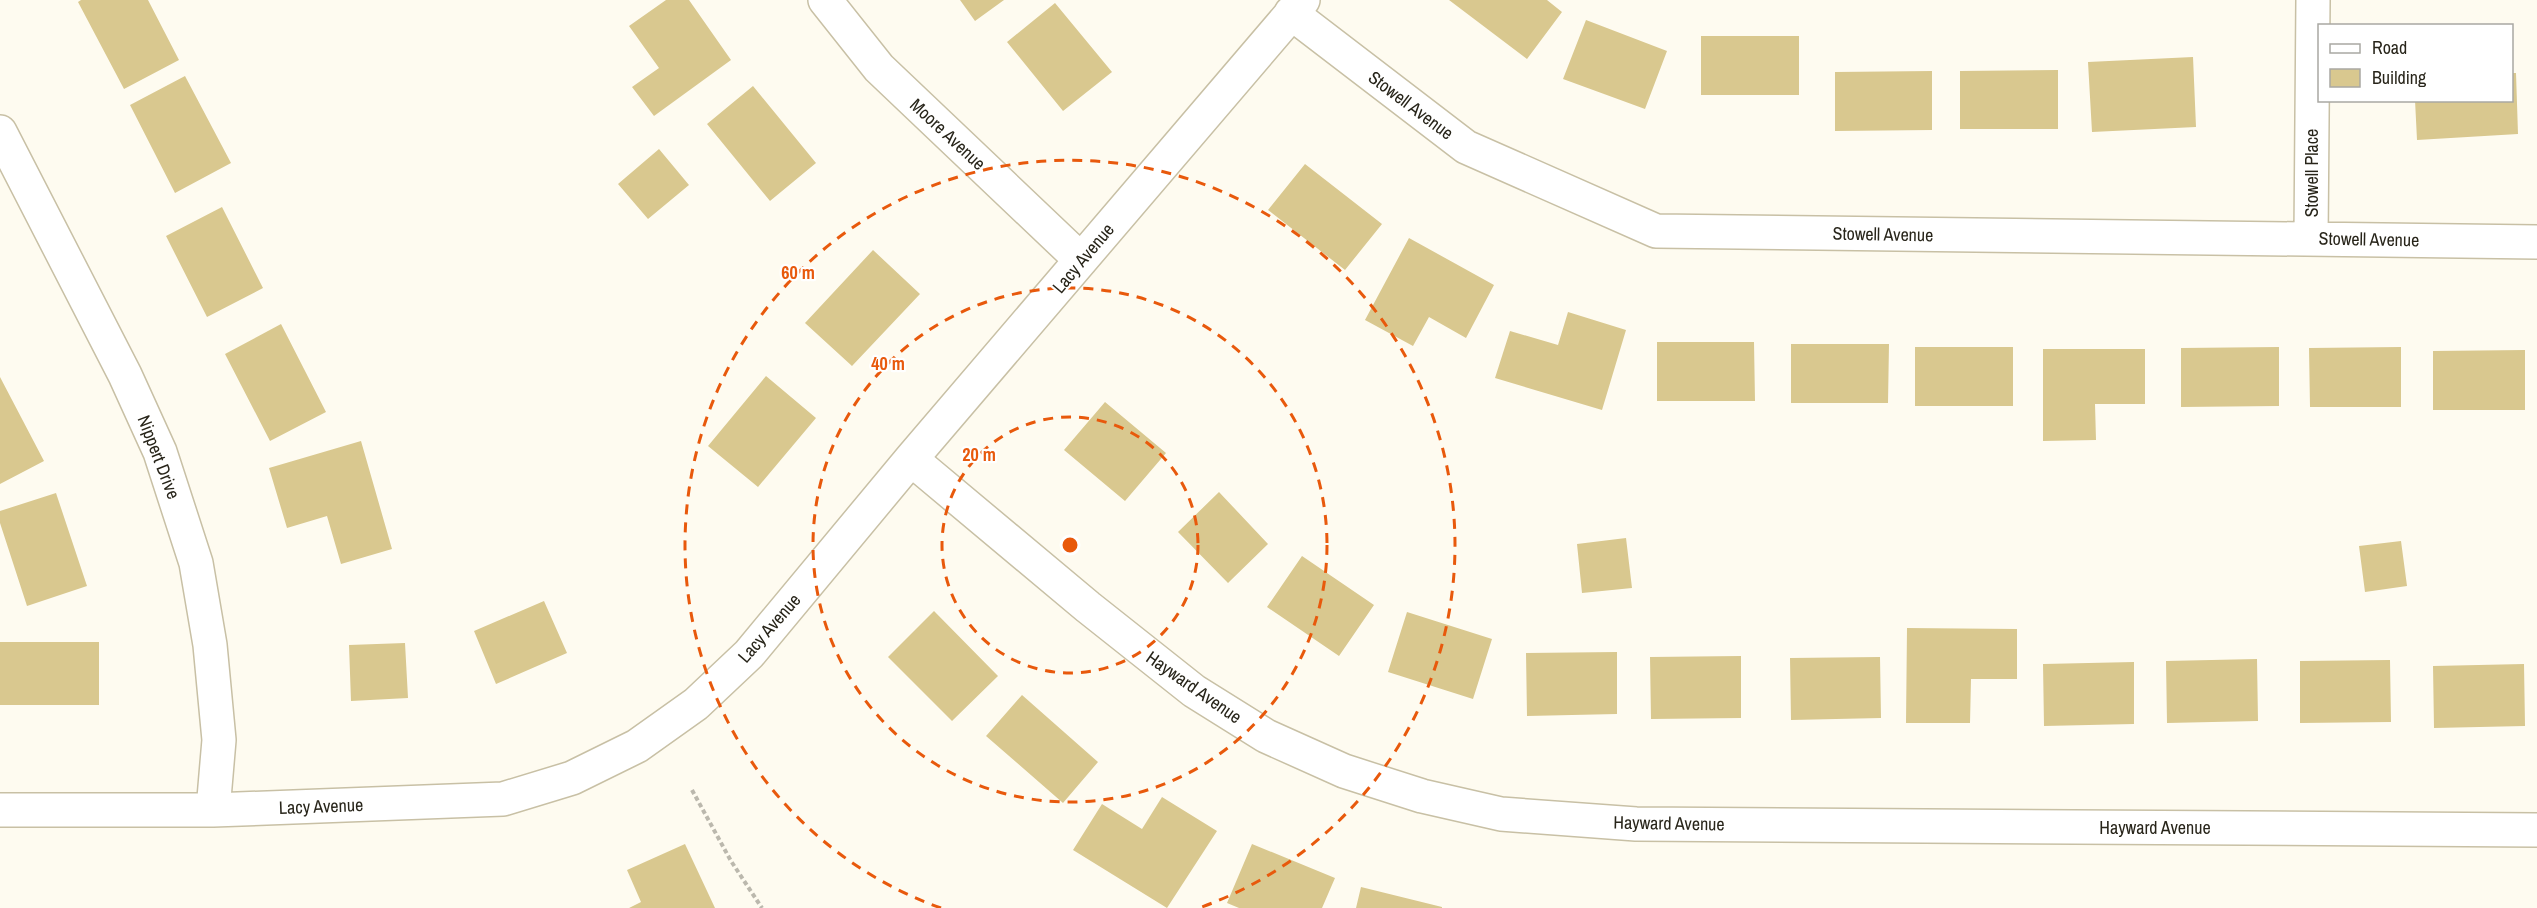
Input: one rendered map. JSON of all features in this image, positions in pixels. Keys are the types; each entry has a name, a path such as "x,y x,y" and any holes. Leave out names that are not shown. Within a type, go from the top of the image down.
{"street":[{"name":"Moore Avenue","path":"825,0 879,68 1081,260"},
{"name":"Stowell Place","path":"2311,238 2313,0"},
{"name":"Lacy Avenue","path":"0,810 213,810 503,799 572,778 637,746 696,704 749,654 911,459 1297,7"},
{"name":"Stowell Avenue","path":"1297,7 1466,147 1656,231 2537,242"},
{"name":"Nippert Drive","path":"0,132 125,375 160,452 196,563 210,645 219,740 213,810"},
{"name":"Hayward Avenue","path":"911,459 1088,607 1194,691 1266,736 1344,771 1422,796 1501,814 1636,824 2537,830"}],"path":[{"path":"692,790 731,861 762,908"}],"building":[{"path":"81,0 148,0 179,60 124,89 78,2"},
{"path":"666,0 689,0 731,60 654,116 632,87 659,68 629,26"},
{"path":"960,0 1004,0 975,21"},
{"path":"1449,0 1547,0 1562,12 1527,59"},
{"path":"1055,3 1112,72 1063,111 1007,42"},
{"path":"1586,20 1667,51 1645,109 1563,79"},
{"path":"1701,36 1799,36 1799,95 1701,95"},
{"path":"2193,57 2196,127 2092,132 2088,62"},
{"path":"2058,70 2058,129 1960,129 1960,71"},
{"path":"1932,71 1932,130 1835,131 1835,72"},
{"path":"2513,73 2516,73 2518,134 2417,140 2415,102 2513,102"},
{"path":"185,76 231,163 175,193 130,105"},
{"path":"753,86 816,163 770,201 707,124"},
{"path":"659,149 689,185 648,219 618,184"},
{"path":"1305,164 1382,224 1345,270 1268,210"},
{"path":"222,207 263,288 207,317 166,236"},
{"path":"1409,238 1494,285 1466,338 1429,317 1413,346 1365,320"},
{"path":"873,250 920,294 852,366 805,323"},
{"path":"1568,312 1626,330 1602,410 1495,378 1510,331 1558,345"},
{"path":"281,324 326,412 270,441 225,354"},
{"path":"1657,342 1754,342 1755,401 1657,401"},
{"path":"1791,344 1889,344 1888,403 1791,403"},
{"path":"1915,347 2013,347 2013,406 1915,406"},
{"path":"2279,347 2279,406 2181,407 2181,348"},
{"path":"2401,347 2401,407 2310,407 2309,348"},
{"path":"2043,349 2145,349 2145,404 2095,404 2096,440 2043,441"},
{"path":"2525,350 2525,410 2433,410 2433,351"},
{"path":"766,376 816,418 758,487 708,446"},
{"path":"0,377 44,461 0,484"},
{"path":"1105,402 1166,453 1125,501 1064,450"},
{"path":"361,441 392,549 341,564 327,516 287,528 269,468"},
{"path":"1219,492 1268,544 1228,583 1178,532"},
{"path":"56,493 87,586 27,606 0,523 0,511"},
{"path":"1626,538 1632,588 1582,593 1577,544"},
{"path":"2401,541 2407,586 2365,592 2359,546"},
{"path":"1302,556 1374,605 1339,656 1267,607"},
{"path":"544,601 567,653 496,684 474,631"},
{"path":"934,611 998,676 952,721 888,657"},
{"path":"1407,612 1492,639 1473,699 1388,672"},
{"path":"1907,628 2017,629 2017,679 1971,679 1970,723 1906,723"},
{"path":"0,642 99,642 99,705 0,705"},
{"path":"405,643 408,698 351,701 349,645"},
{"path":"1617,652 1617,714 1527,716 1526,653"},
{"path":"1741,656 1741,718 1651,719 1650,657"},
{"path":"1880,657 1881,718 1791,720 1790,658"},
{"path":"2257,659 2258,721 2167,723 2166,661"},
{"path":"2390,660 2391,722 2300,723 2300,661"},
{"path":"2134,662 2134,724 2044,726 2043,664"},
{"path":"2524,664 2525,726 2434,728 2433,666"},
{"path":"1022,695 1098,762 1063,803 986,736"},
{"path":"1162,797 1217,831 1167,908 1073,850 1102,804 1142,829"},
{"path":"685,844 715,908 629,908 641,902 627,870"},
{"path":"1252,844 1335,878 1322,908 1239,908 1227,903"},
{"path":"1361,887 1442,907 1442,908 1356,908"}]}
